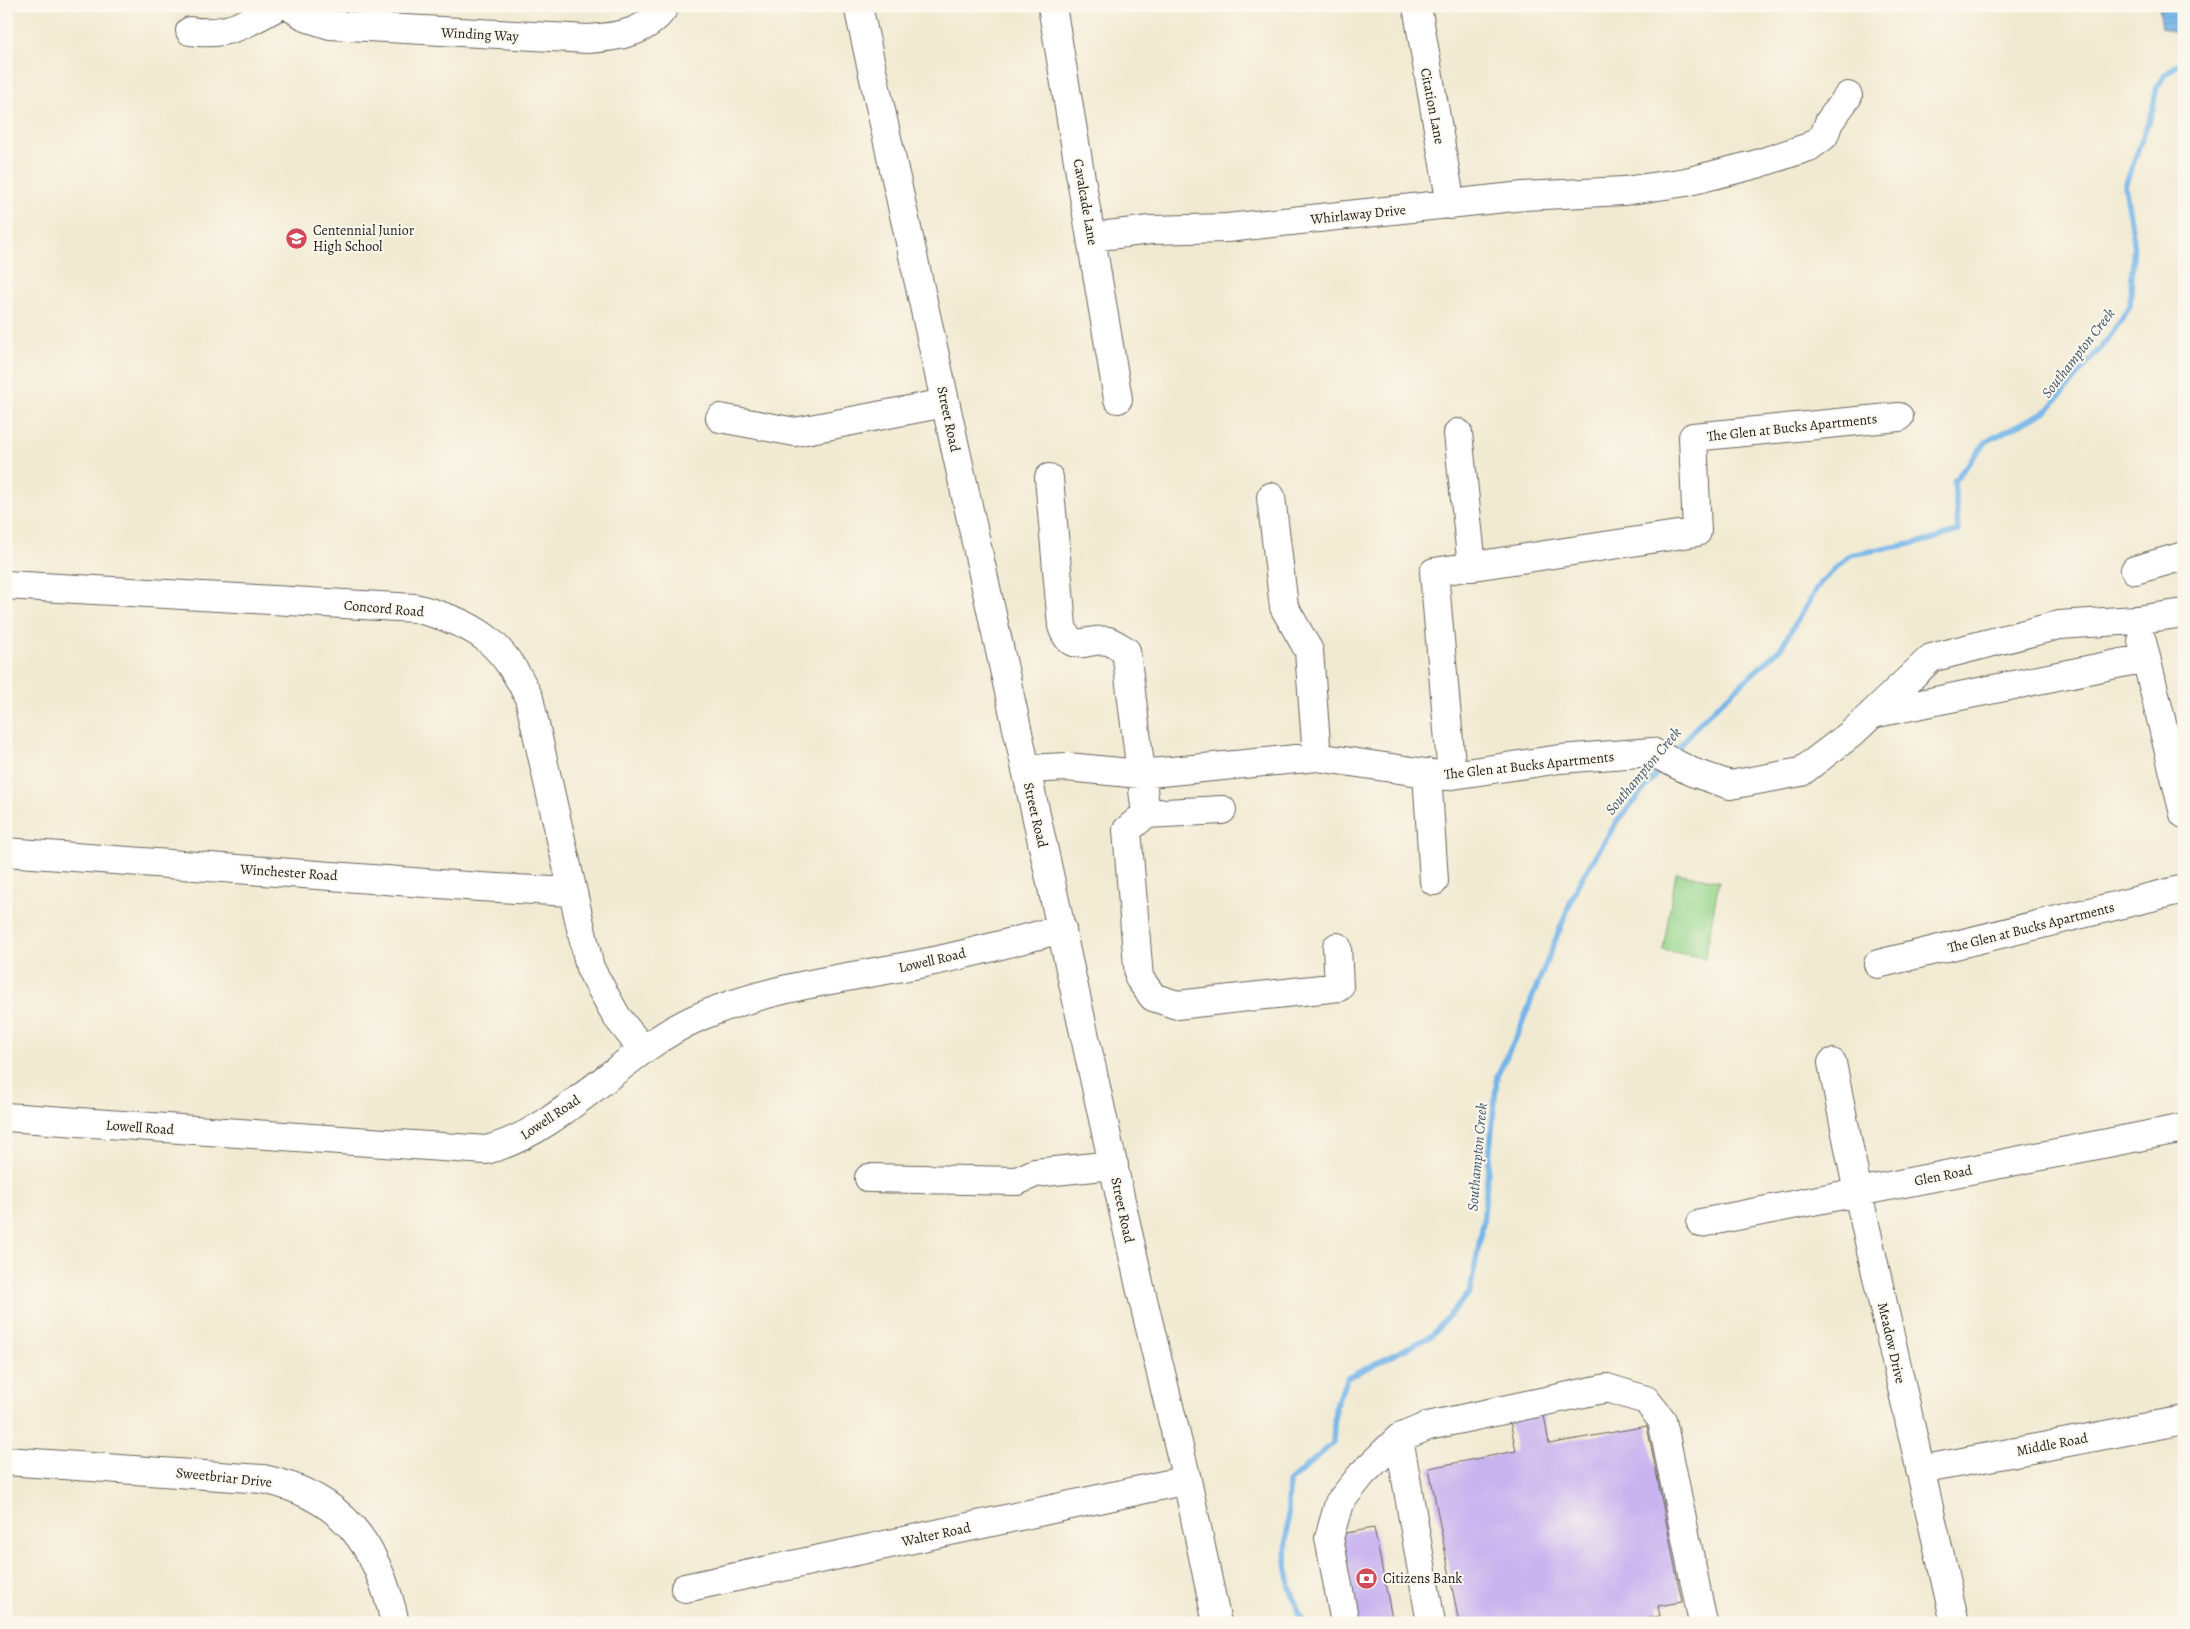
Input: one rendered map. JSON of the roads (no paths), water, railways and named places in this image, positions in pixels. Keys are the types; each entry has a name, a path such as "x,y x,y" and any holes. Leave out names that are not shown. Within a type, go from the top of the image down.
{"street":[{"path":"190,31 208,34 222,33 241,26 278,6"},
{"name":"Winding Way","path":"289,6 308,18 330,25 588,40 612,38 637,30 648,24 665,6"},
{"name":"Street Road","path":"858,6 1140,1287 1187,1480 1217,1623"},
{"name":"Cavalcade Lane","path":"1052,6 1118,399"},
{"name":"Citation Lane","path":"1417,6 1451,205"},
{"name":"Whirlaway Drive","path":"1092,236 1150,230 1227,228 1524,196 1624,191 1686,182 1757,164 1809,147 1824,136 1829,122 1848,96"},
{"path":"720,418 795,432 946,403"},
{"name":"The Glen at Bucks Apartments","path":"1472,567 1697,532 1693,438 1899,417"},
{"path":"1434,881 1439,774 1434,572 1472,567 1458,433"},
{"path":"1049,478 1062,626 1065,637 1077,644 1108,641 1126,651 1146,814"},
{"path":"1272,497 1284,607 1309,651 1317,757"},
{"path":"2135,570 2184,556"},
{"name":"Concord Road","path":"6,585 415,608 449,617 474,630 503,654 517,673 529,698 571,892 590,968 616,1017 643,1050"},
{"name":"The Glen at Bucks Apartments","path":"1026,769 1067,767 1140,774 1317,757 1439,774 1560,759 1652,752 1692,772 1730,785 1801,772 1850,734 1931,658 2059,626 2136,620 2184,613"},
{"path":"2136,620 2184,814"},
{"path":"1872,714 2146,658"},
{"path":"1222,810 1146,814 1127,830 1139,978 1153,997 1177,1005 1338,987 1337,946"},
{"name":"Winchester Road","path":"6,852 571,892"},
{"name":"The Glen at Bucks Apartments","path":"1878,964 2184,889"},
{"name":"Lowell Road","path":"6,1117 486,1150 520,1138 643,1050 698,1018 746,999 925,963 1062,929"},
{"name":"Meadow Drive","path":"1832,1063 1858,1193 1955,1623"},
{"name":"Glen Road","path":"1701,1223 2184,1128"},
{"path":"869,1178 1017,1181 1035,1173 1114,1165"},
{"path":"1345,1623 1330,1538 1339,1503 1362,1474 1399,1438 1428,1426 1607,1388 1646,1400 1662,1420 1703,1623"},
{"name":"Middle Road","path":"1920,1470 2184,1420"},
{"path":"1399,1438 1432,1623"},
{"name":"Sweetbriar Drive","path":"6,1461 262,1479 301,1490 340,1513 358,1533 383,1576 396,1623"},
{"name":"Walter Road","path":"685,1588 1187,1480"}],"water":[{"path":"2159,6 2184,6 2184,36 2162,28"}],"waterway":[{"name":"Southampton Creek","path":"1673,754 1704,718 1780,649 1820,583 1850,555 1927,541 1958,531 1954,481 1987,441 2048,410 2108,339 2130,306 2134,241 2125,186 2152,112 2157,87 2165,75 2184,59"},
{"name":"Southampton Creek","path":"1303,1623 1290,1587 1286,1562 1289,1482 1333,1443 1335,1407 1347,1378 1431,1336 1470,1292 1483,1223 1497,1076 1519,1031 1577,886 1616,823 1664,765"}],"place":[{"name":"Centennial Junior High School","path":"297,238"},
{"name":"Citizens Bank","path":"1367,1578"}]}
